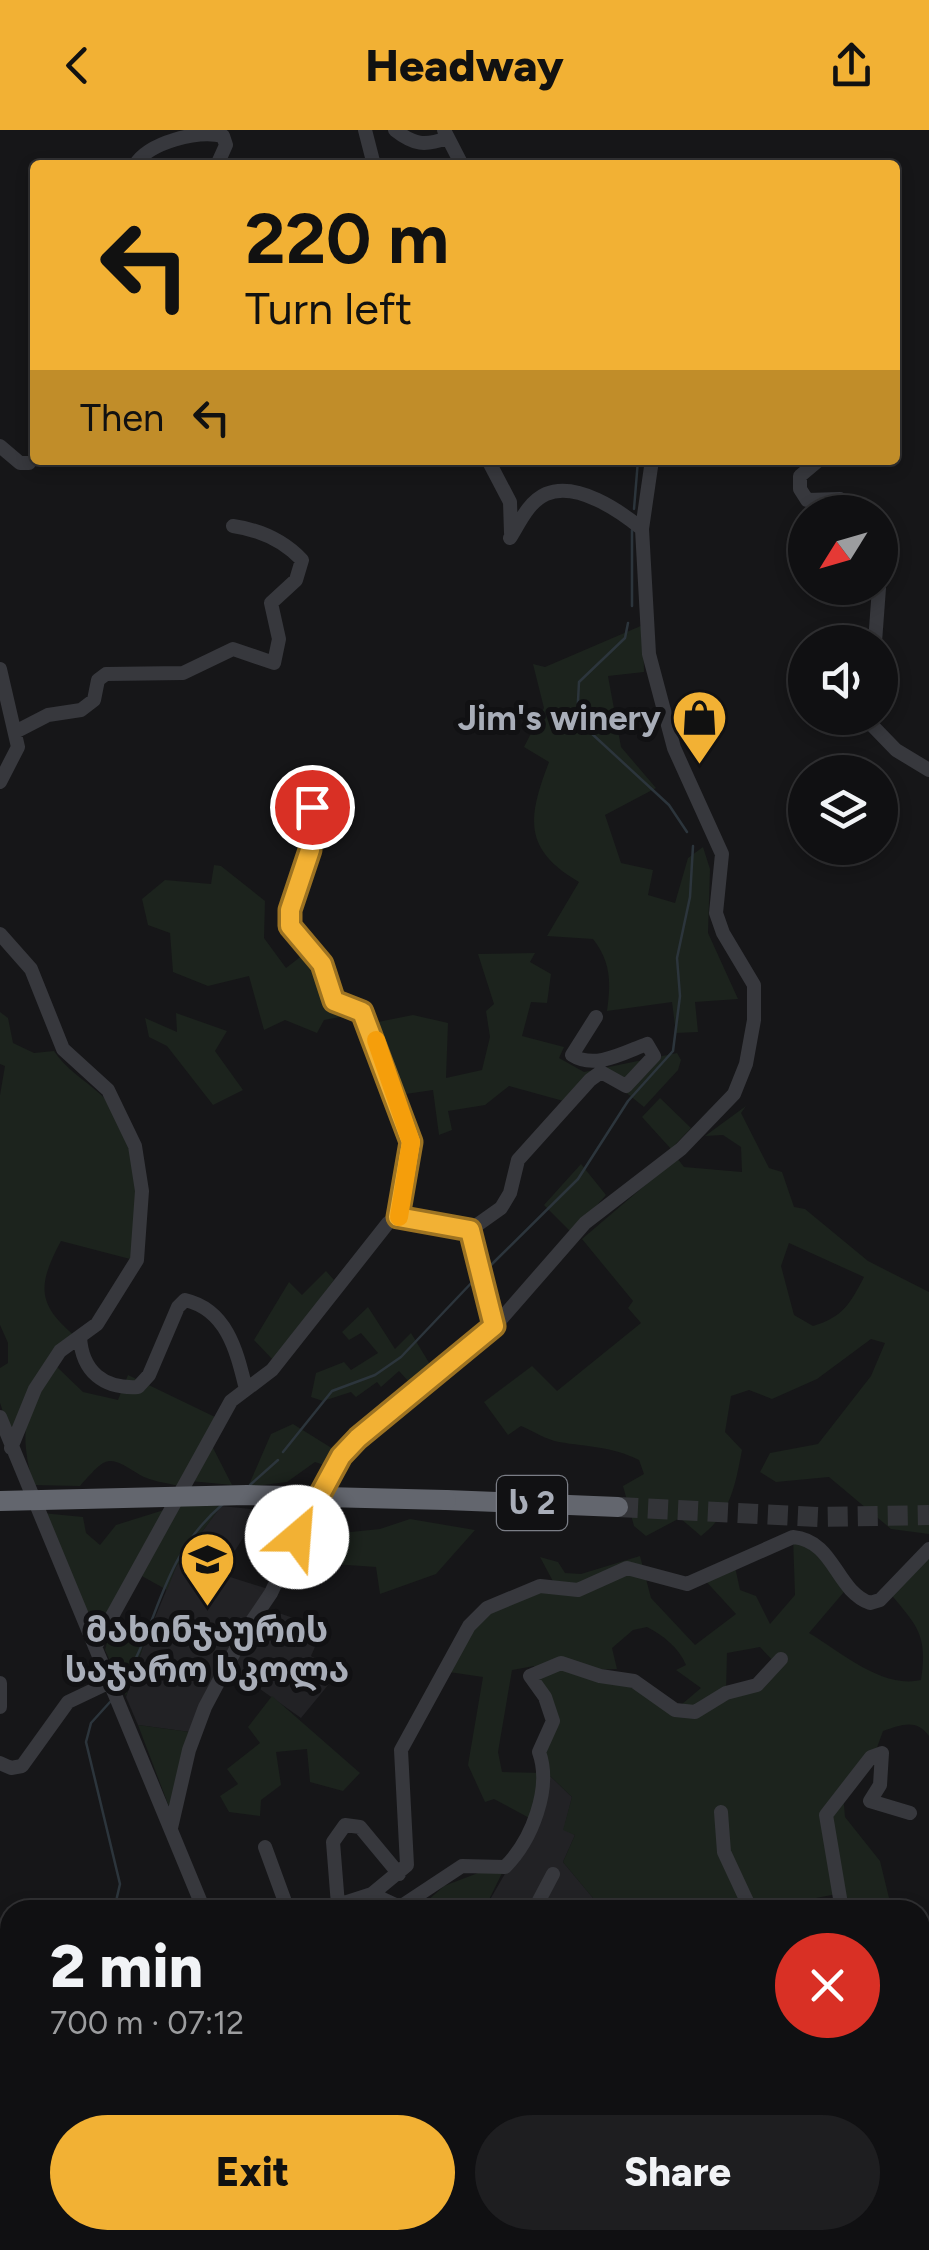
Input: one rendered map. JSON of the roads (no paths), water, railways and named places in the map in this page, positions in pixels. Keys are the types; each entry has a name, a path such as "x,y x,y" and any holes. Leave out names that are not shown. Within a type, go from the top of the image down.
{"highway":[{"name":"ს 2","path":"0,1501 248,1495 618,1507"}],"street":[{"path":"365,130 373,160"},
{"path":"395,130 428,146 446,134 459,160"},
{"path":"140,160 148,150 214,132 223,136 226,145 219,160"},
{"path":"0,446 20,463 29,462"},
{"path":"491,465 510,502 510,538 528,510 546,494 563,492 615,506 642,529"},
{"path":"170,1828 188,1750 205,1707 246,1630 271,1593 309,1511 341,1456 376,1420 494,1326 585,1223 650,1174 734,1094 746,1064 754,1020 754,985 723,933 716,912 722,854 674,748 655,679 641,575 642,529 651,465"},
{"path":"804,495 800,476 814,465"},
{"path":"17,730 48,715 81,710 94,700 98,680 106,674 183,673 232,649 274,664 279,639 271,603 296,580 302,560 288,546 258,530 233,526"},
{"path":"0,669 17,730 16,757 0,782"},
{"path":"881,735 896,750 929,770"},
{"path":"95,1648 231,1401 272,1370 346,1272 398,1217 411,1142 379,1046 362,1012 334,1001 322,964 290,926 290,910 310,850 312,807"},
{"path":"0,934 31,969 64,1048 108,1090 135,1146 142,1192 136,1260 96,1324 60,1351 35,1388 12,1448"},
{"path":"398,1217 470,1230 501,1208 510,1193 518,1160 590,1080 601,1072 626,1086 648,1067 654,1056 647,1044 620,1057 579,1060 572,1055 596,1017"},
{"path":"470,1230 494,1326"},
{"path":"80,1337 92,1374 103,1383 138,1386 149,1374 178,1307 185,1300 194,1302 226,1327 246,1389"},
{"path":"0,1417 200,1900"},
{"path":"355,1900 372,1894 406,1866 401,1750 450,1653 487,1608 540,1586 578,1590 597,1585 627,1568 687,1584 793,1537 808,1538 821,1547 852,1591 870,1602 880,1600 929,1549"},
{"path":"409,1900 462,1866 505,1867 522,1848 547,1773 540,1752 552,1721 545,1697 530,1676 534,1670 561,1663 600,1676 634,1681 675,1710 695,1712 726,1692 757,1685 781,1660"},
{"path":"0,1763 11,1768 22,1766 68,1702 110,1682"},
{"path":"0,1683 0,1707"},
{"path":"840,1900 826,1815 871,1757 882,1753 880,1785 870,1802 910,1813"},
{"path":"720,1812 724,1852 747,1900"},
{"path":"336,1900 333,1842 346,1825 360,1827 398,1874"},
{"path":"265,1847 284,1900"},
{"path":"540,1900 554,1874"},
{"path":"372,1894 385,1900"}],"waterway":[{"path":"634,509 638,465"},
{"path":"632,530 632,606"},
{"path":"628,623 625,638 579,682 577,720 669,805 687,832"},
{"path":"490,1266 578,1179 628,1101 673,1051 680,996 677,958 690,897 693,846"},
{"path":"283,1452 332,1391 375,1375 401,1357 477,1277"},
{"path":"250,1485 278,1460"},
{"path":"120,1687 173,1569 202,1525 223,1504"},
{"path":"110,1702 91,1723 86,1742 120,1884 116,1900"}],"tunnel":[{"path":"618,1507 820,1517 929,1515"}],"place":[{"name":"Jim's winery","path":"700,767"},
{"name":"მახინჯაურის საჯარო სკოლა","path":"207,1608"}]}
